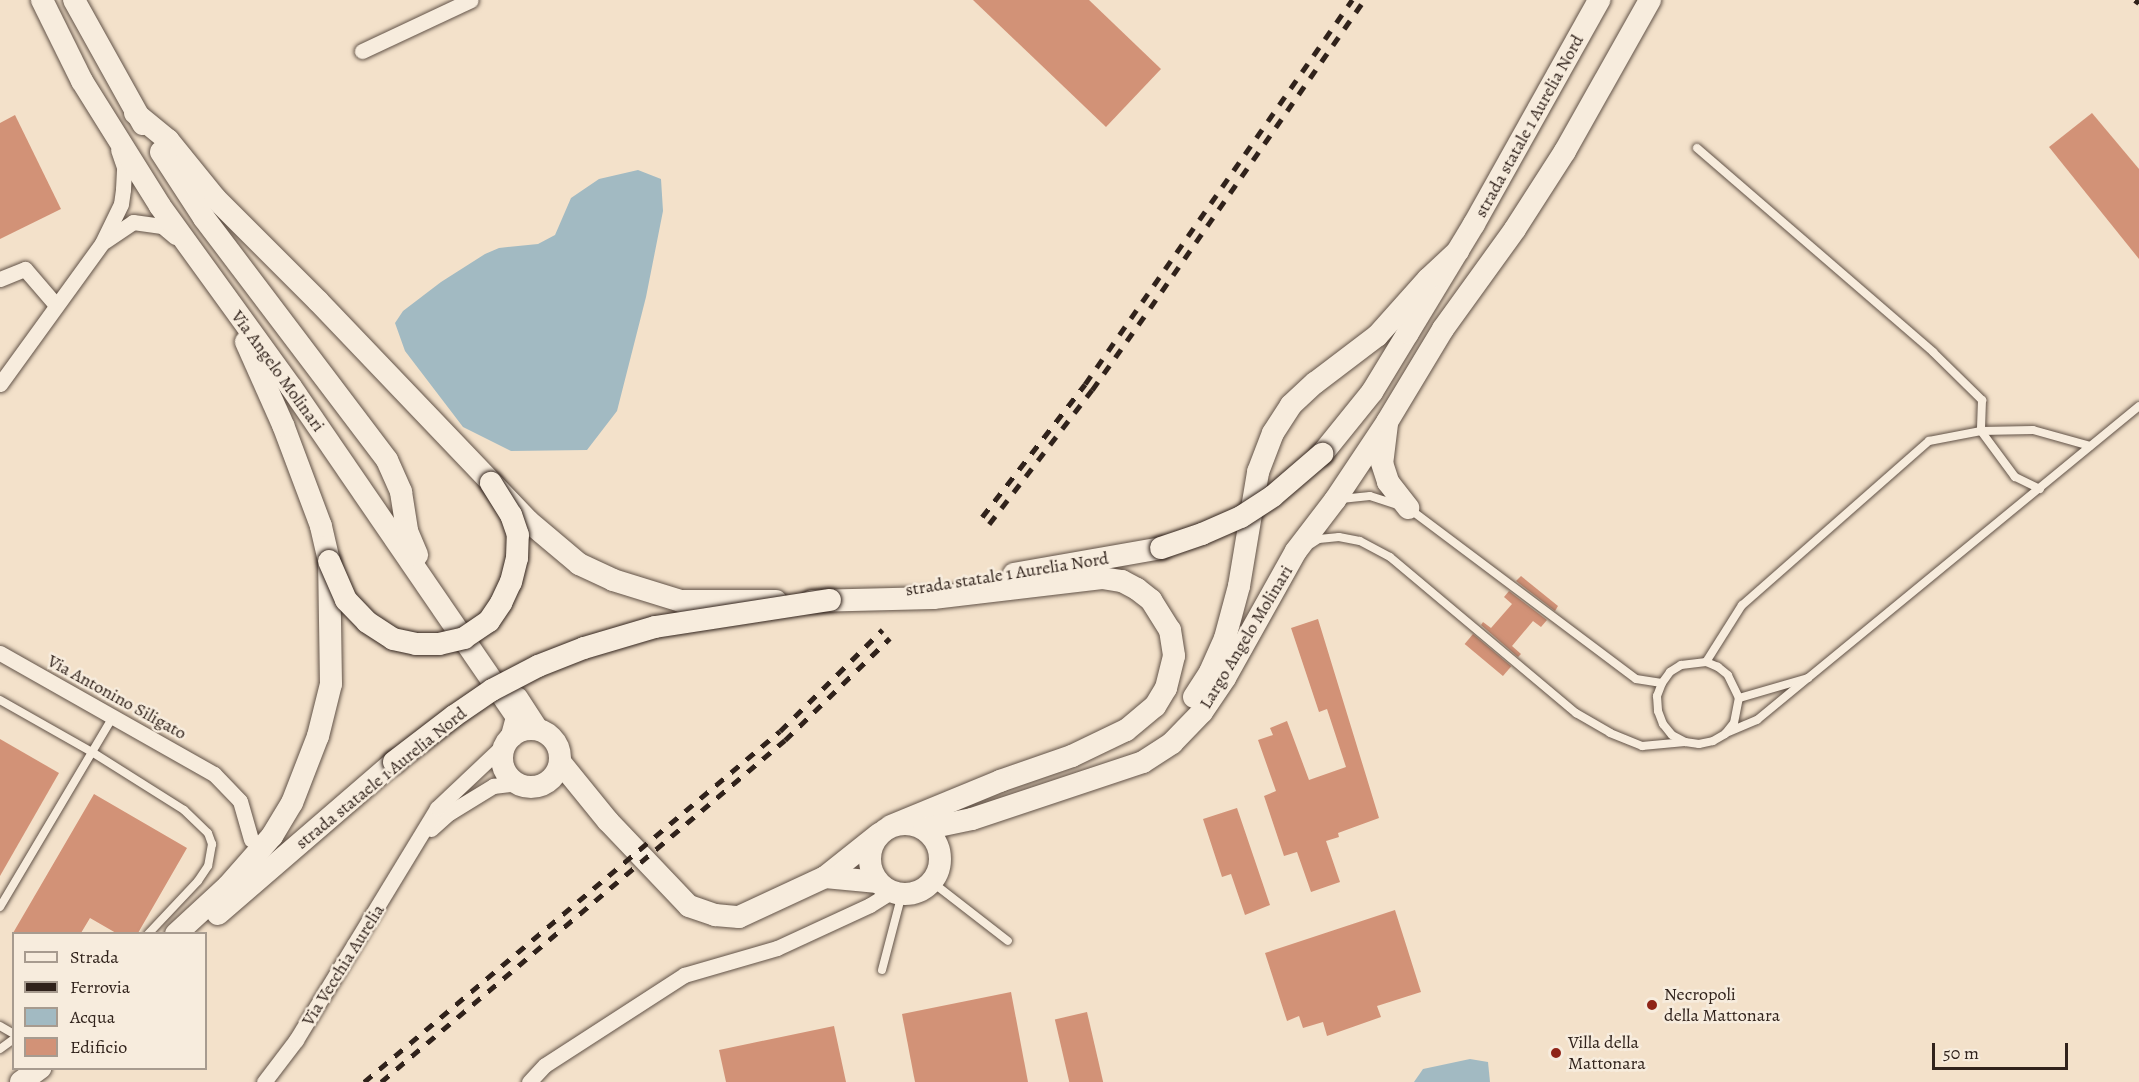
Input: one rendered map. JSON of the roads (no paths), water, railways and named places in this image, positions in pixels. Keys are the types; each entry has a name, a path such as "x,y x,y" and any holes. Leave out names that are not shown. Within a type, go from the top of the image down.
{"main road":[{"name":"Via Angelo Molinari","path":"42,0 82,81 160,206 291,387 517,717 508,740"},
{"name":"Via Angelo Molinari","path":"74,0 135,113 204,218 387,460 401,492 412,547 537,729"},
{"name":"strada statale 1 Aurelia Nord","path":"853,598 1027,572 1161,548 1241,517 1273,496 1322,454 1372,392 1458,251 1599,0"},
{"name":"Largo Angelo Molinari","path":"1110,775 1143,762 1172,743 1202,712 1225,678 1296,551 1335,500 1387,422 1443,329 1515,229 1564,151 1650,0"},
{"path":"135,113 168,140 215,198 318,301 403,393 528,521 579,564 613,580 681,601 933,598 1102,578 1122,581 1152,600 1170,630 1174,656 1166,688 1151,711 1126,730 1072,756 1000,781 885,830 825,877 739,917 715,915 689,906 608,821 560,762 557,745 552,738 537,729 519,731 508,740 502,752 504,770 516,783 525,787 544,784 552,779 560,762"},
{"path":"891,889 870,863 870,853 885,830 902,823 924,829 972,819 1110,775 1166,733 1192,702 1210,672 1225,639 1239,586 1258,472 1273,433 1291,405 1315,383 1377,336 1428,279 1458,251"},
{"path":"220,290 283,425 321,526 329,561 346,600 367,622 393,639 416,644 439,644 464,638 489,621 511,582 517,558 518,536 511,515 491,483"},
{"path":"1387,422 1382,463 1388,482 1408,508"},
{"path":"177,932 235,878 272,836 292,803 318,736 331,684 329,561"},
{"name":"strada stataele 1 Aurelia Nord","path":"197,932 394,762 492,690 538,666 584,648 656,627 830,600"},
{"path":"544,784 608,821"},
{"path":"825,877 891,889 924,889 932,882 941,860 972,819"},
{"path":"924,829 939,848 941,860"},
{"path":"21,1082 37,1070"}],"street":[{"path":"362,51 471,0"},
{"path":"0,384 102,243 121,204 124,167 111,128"},
{"path":"102,243 133,222 148,223 162,226 195,252"},
{"path":"0,279 25,269 56,305"},
{"name":"Via Antonino Siligato","path":"0,654 214,774 240,801 250,839"},
{"name":"Via Vecchia Aurelia","path":"264,1082 296,1040 417,845 437,808 508,740"},
{"name":"Via Vecchia Aurelia","path":"417,845 434,826 470,800 493,786 516,783"},
{"path":"530,1082 545,1065 684,975 777,948 870,905 891,889"}],"lane":[{"path":"1697,148 1933,352 1982,400 1981,431 2015,477 2040,489"},
{"path":"1296,551 1319,539 1339,537 1360,541 1390,558 1576,713 1610,733 1642,746 1685,742 1699,744 1713,741 1757,720 2139,406"},
{"path":"1706,662 1742,604 1929,441 1981,431 2032,430 2091,446"},
{"path":"1335,500 1370,496 1408,508 1636,679 1662,683"},
{"path":"1685,742 1672,735 1663,724 1658,711 1657,696 1662,683 1681,665 1706,662 1728,675 1739,698 1734,723 1725,734"},
{"path":"1739,698 1808,678"},
{"path":"0,700 92,752 184,810 208,833 212,844 208,866 198,881 149,932"},
{"path":"0,907 113,717"},
{"path":"932,882 1008,941"},
{"path":"882,970 891,889"}],"water":[{"path":"638,170 661,179 663,211 646,297 617,411 587,450 511,451 463,427 405,351 395,323 403,311 441,282 485,254 499,248 538,244 555,235 571,198 599,179"},
{"path":"1470,1059 1488,1062 1490,1082 1414,1082 1423,1069"}],"railway":[{"path":"982,517 1085,384 1352,0"},
{"path":"989,524 1092,390 1364,0"},
{"path":"2135,0 2139,3"},
{"path":"364,1082 780,731 882,630"},
{"path":"381,1082 785,740 890,638"}],"place":[{"name":"Necropoli della Mattonara","path":"1652,1005"},
{"name":"Villa della Mattonara","path":"1556,1053"}]}
